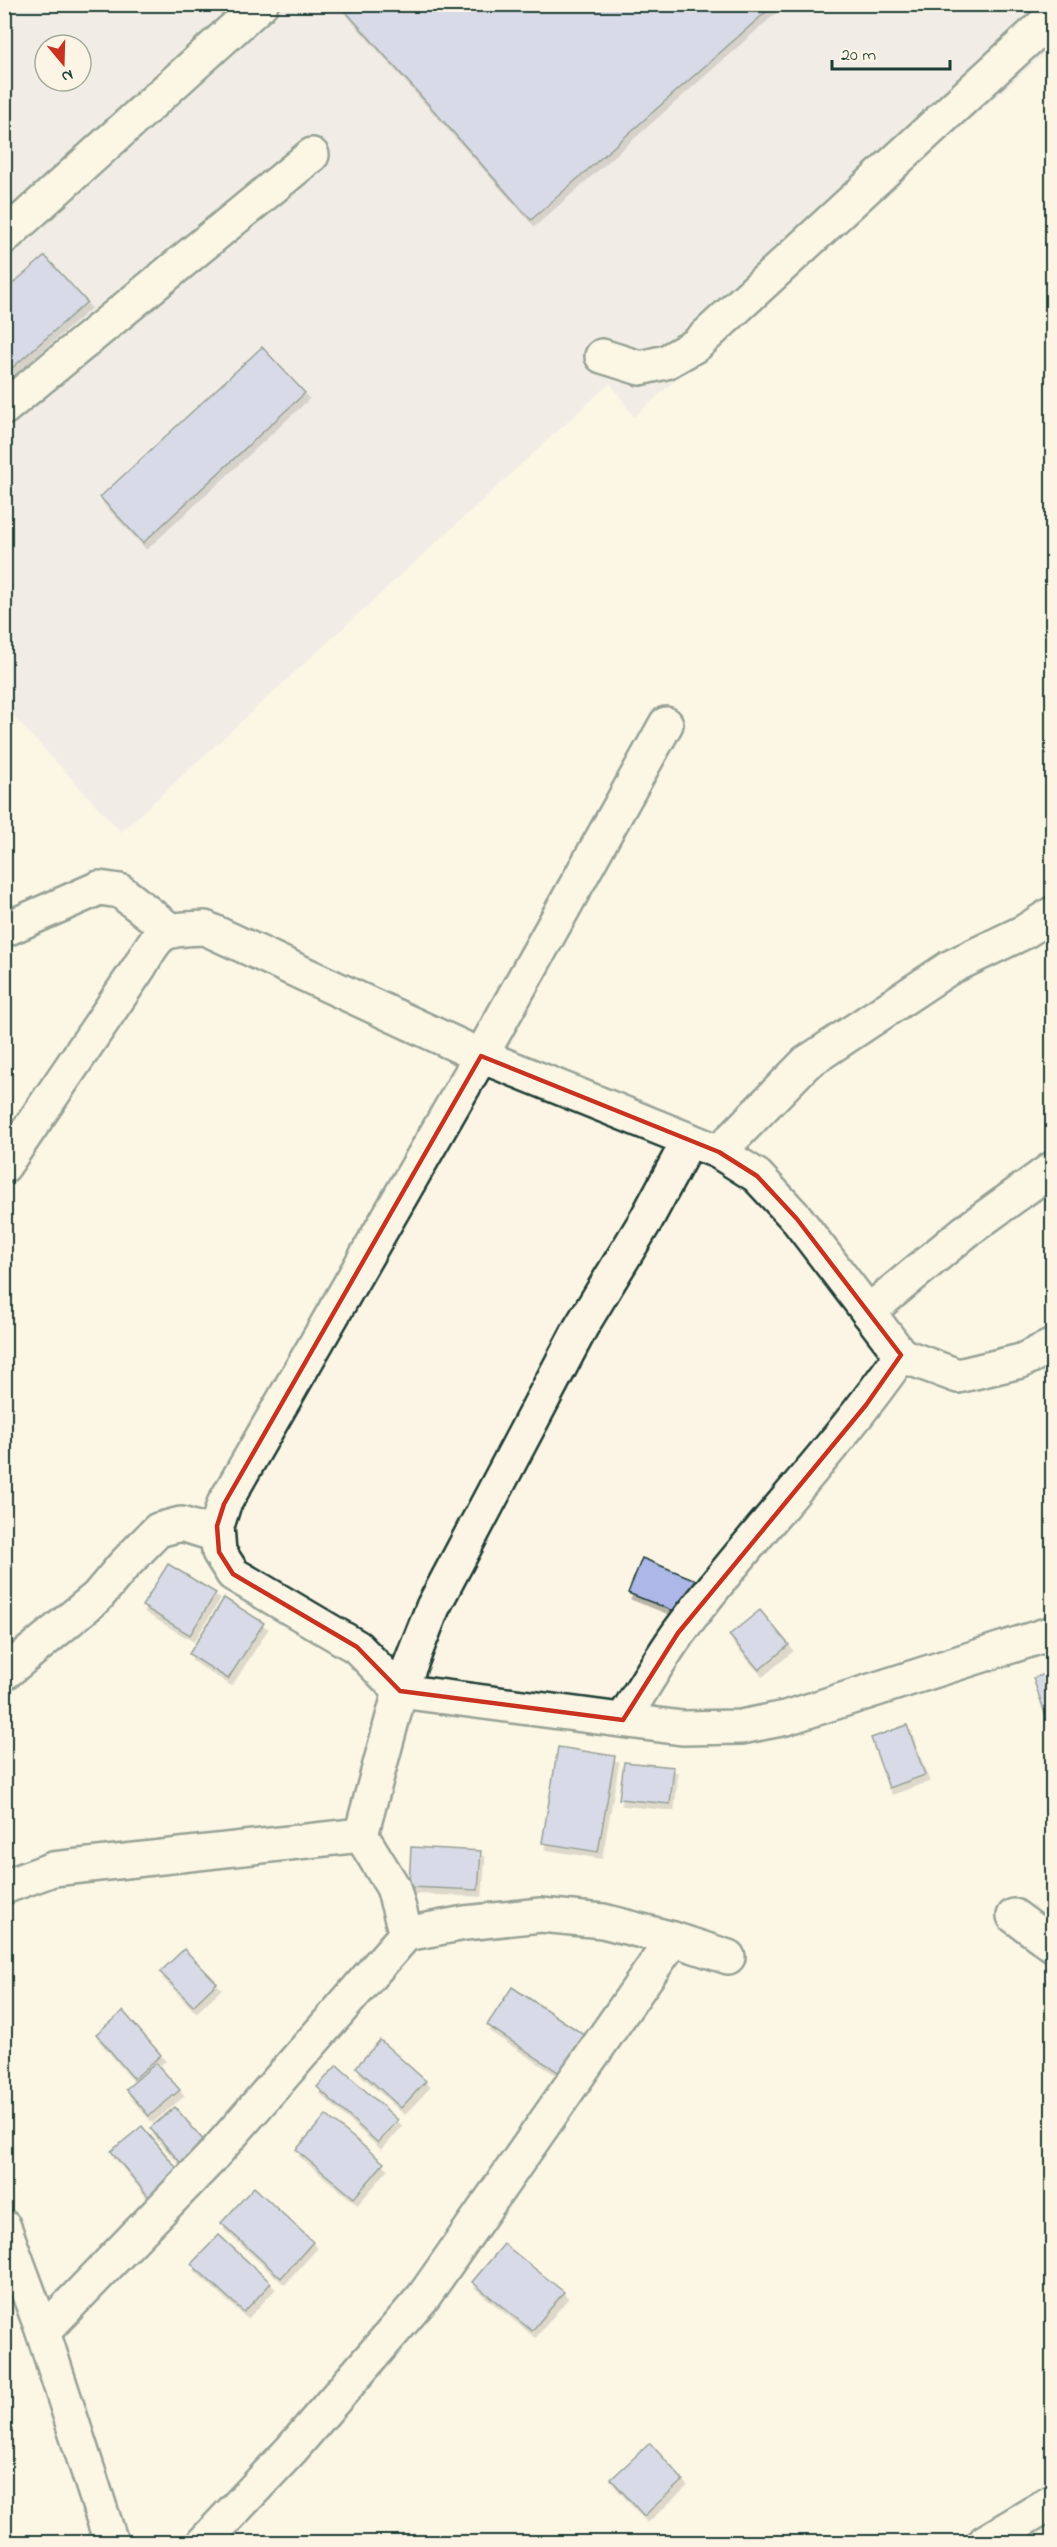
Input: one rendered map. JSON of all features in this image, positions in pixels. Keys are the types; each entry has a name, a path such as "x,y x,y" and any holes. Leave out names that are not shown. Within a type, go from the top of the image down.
{"street":[{"path":"4,237 261,4"},
{"path":"602,356 640,368 666,362 696,345 1053,17"},
{"path":"4,408 312,155"},
{"path":"666,724 481,1056 224,1503 217,1526 219,1552 233,1574 357,1647 400,1690 682,1728 741,1727 786,1718 1053,1633"},
{"path":"4,930 99,888 120,891 170,930"},
{"path":"719,1152 806,1063 949,968 1024,932 1053,914"},
{"path":"4,1166 154,942 170,930 205,928 481,1056 719,1152 757,1176 789,1210 901,1355 958,1376 1021,1362 1053,1346"},
{"path":"406,1934 393,1887 361,1835 400,1690 432,1607 490,1496 581,1327 646,1220 689,1140"},
{"path":"868,1312 965,1232 1053,1169"},
{"path":"623,1720 678,1633 866,1405 901,1355"},
{"path":"7,1671 97,1597 158,1530 181,1524 217,1534"},
{"path":"4,1887 53,1869 361,1835"},
{"path":"44,2332 210,2159 406,1934 465,1923 541,1915 603,1921 674,1939 728,1957"},
{"path":"1014,1916 1053,1944"},
{"path":"204,2542 291,2450 424,2296 674,1939"},
{"path":"4,2227 44,2332 111,2542"},
{"path":"985,2542 1053,2502"}],"highlighted area":[{"path":"481,1056 719,1152 757,1176 797,1219 901,1355 866,1405 678,1633 623,1720 400,1691 357,1647 233,1574 219,1552 217,1526 224,1504"}],"shaded area":[{"path":"5,5 1052,5 1052,47 634,417 610,383 121,832 5,707"}],"building":[{"path":"339,4 775,4 531,220"},
{"path":"45,256 87,302 4,375 4,291"},
{"path":"262,347 305,393 143,543 100,497"},
{"path":"642,1558 703,1583 689,1617 628,1593"},
{"path":"168,1564 216,1593 190,1635 142,1606"},
{"path":"224,1598 264,1623 228,1679 189,1654"},
{"path":"760,1610 789,1645 759,1670 729,1635"},
{"path":"1052,1672 1052,1724 1049,1725 1033,1678"},
{"path":"907,1725 925,1775 889,1788 871,1738"},
{"path":"558,1747 615,1756 598,1852 542,1843"},
{"path":"624,1762 674,1767 670,1804 619,1799"},
{"path":"411,1847 481,1851 478,1890 409,1887"},
{"path":"184,1949 217,1983 193,2006 160,1972"},
{"path":"512,1987 592,2040 567,2078 487,2025"},
{"path":"123,2011 161,2055 134,2079 96,2034"},
{"path":"380,2040 426,2081 401,2108 356,2067"},
{"path":"156,2063 180,2090 149,2116 126,2089"},
{"path":"337,2065 398,2120 378,2143 317,2087"},
{"path":"175,2107 211,2149 187,2170 150,2128"},
{"path":"326,2115 384,2163 354,2198 296,2150"},
{"path":"142,2126 183,2176 152,2201 111,2151"},
{"path":"254,2187 313,2242 281,2278 221,2223"},
{"path":"219,2235 271,2283 244,2312 191,2264"},
{"path":"504,2244 564,2292 532,2331 472,2282"},
{"path":"650,2443 683,2480 644,2516 611,2479"}]}
